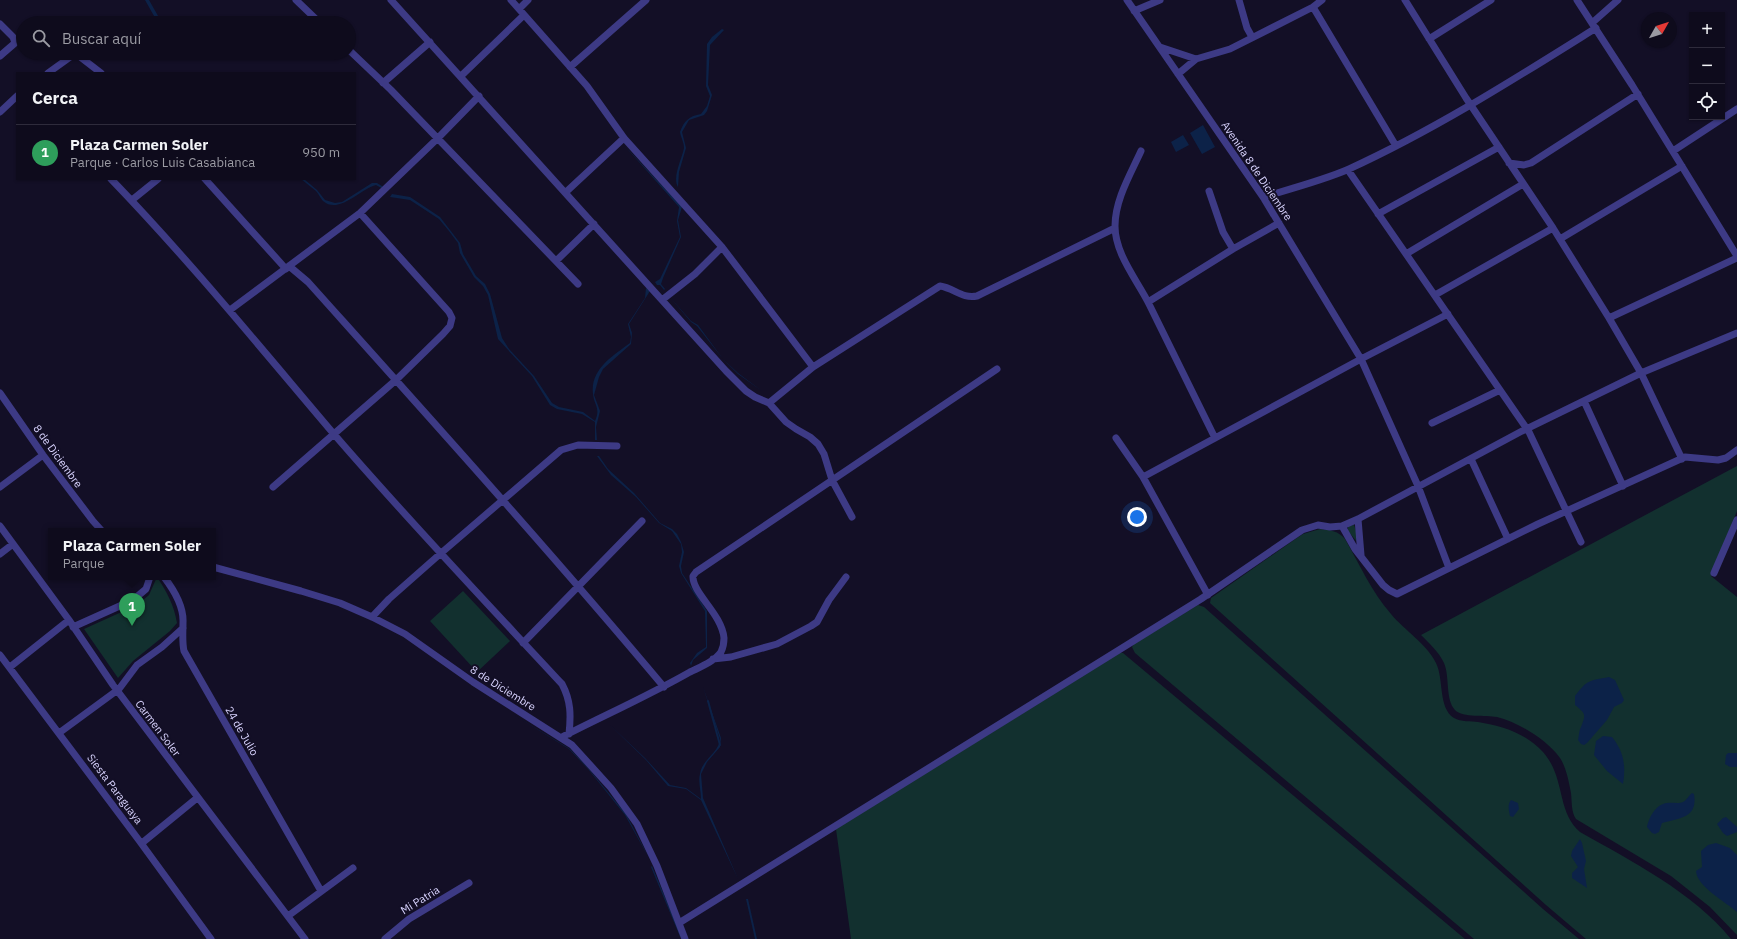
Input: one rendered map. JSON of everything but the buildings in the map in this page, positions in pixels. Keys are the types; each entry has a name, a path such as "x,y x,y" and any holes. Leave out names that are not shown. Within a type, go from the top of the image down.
{"street":[{"path":"296,0 313,16"},
{"path":"391,0 566,192 707,351 746,391 769,403 786,422 810,437 818,444 824,454 832,480 852,518"},
{"path":"511,0 587,86 624,138 722,247 813,367"},
{"path":"461,76 521,12 528,0"},
{"path":"570,67 646,0"},
{"name":"Avenida 8 de Diciembre","path":"1127,0 1263,197 1361,359 1418,486 1449,568"},
{"path":"1134,11 1160,0"},
{"path":"1239,0 1247,28 1252,37"},
{"path":"1178,74 1196,59 1230,49 1313,7 1322,0"},
{"path":"1404,0 1509,164 1553,228 1609,318 1641,373 1682,459"},
{"path":"1429,39 1490,0"},
{"path":"1577,0 1638,94 1737,257 1609,318"},
{"path":"1263,197 1348,170 1396,146 1471,105 1594,25 1618,0"},
{"path":"1313,7 1396,146"},
{"path":"0,24 13,37 15,43 0,56"},
{"path":"383,82 430,42"},
{"path":"1160,47 1196,59"},
{"path":"356,57 438,138 578,284"},
{"path":"49,72 66,60"},
{"path":"84,60 100,72"},
{"path":"1509,164 1524,165 1531,163 1638,94"},
{"path":"230,310 360,213 438,138 479,96"},
{"path":"0,112 16,97"},
{"path":"1673,151 1737,109"},
{"path":"566,192 624,138"},
{"path":"1378,214 1499,147"},
{"path":"1141,152 1120,201 1116,216 1115,228 1124,257 1148,302 1215,438"},
{"path":"1560,239 1682,166"},
{"path":"1348,170 1527,428 1581,542"},
{"path":"112,180 132,200 230,310 334,433 440,554 562,684 566,693 571,714 569,734"},
{"path":"132,200 157,180"},
{"path":"206,180 287,267 308,282 579,586 664,687"},
{"path":"1406,254 1523,184"},
{"path":"1209,191 1221,227 1233,249"},
{"path":"274,486 396,380 444,334 450,326 452,318 449,312 360,213"},
{"path":"1148,302 1233,249 1279,223"},
{"path":"556,261 594,224"},
{"path":"769,403 813,367 940,286 948,287 961,295 970,297 977,296 1115,228"},
{"path":"1434,295 1553,228"},
{"path":"662,300 695,274 722,247"},
{"path":"1143,477 1361,359 1448,314"},
{"path":"679,924 1208,595 1302,530 1318,525 1330,527 1342,526 1358,519 1527,428 1584,400 1641,373 1737,333"},
{"path":"562,737 664,687 713,659 720,652 724,644 724,637 717,617 695,585 693,580 694,574 997,369"},
{"path":"1432,423 1500,390"},
{"name":"8 de Diciembre","path":"0,392 43,455 100,528"},
{"path":"1584,400 1623,486"},
{"path":"1116,438 1143,477 1208,595"},
{"path":"372,617 389,599 502,499 561,450 578,445 617,446"},
{"path":"1342,526 1353,545 1383,585 1397,594 1508,539 1682,459 1696,457 1708,460 1718,460 1726,458 1737,450"},
{"path":"0,487 43,455"},
{"path":"1471,459 1508,539"},
{"path":"1358,519 1362,555"},
{"path":"1714,573 1737,520"},
{"path":"523,643 642,521"},
{"name":"Carmen Soler","path":"0,526 71,624 117,691 305,939"},
{"path":"0,554 13,544"},
{"name":"8 de Diciembre","path":"216,568 340,603 372,617 405,634 473,682 562,737 592,765 637,824 657,866 685,939"},
{"path":"713,659 731,657 777,644 811,626 817,622 829,600 846,577"},
{"path":"10,667 71,624 133,600 146,588 149,580"},
{"name":"24 de Julio","path":"166,580 176,595 183,618 184,651 321,891"},
{"path":"59,733 117,691 137,665 162,647 183,628"},
{"name":"Siesta Paraguaya","path":"0,655 142,843 211,939"},
{"path":"142,843 197,798"},
{"path":"288,916 353,868"},
{"name":"Mi Patria","path":"385,939 408,919 469,883"}],"green space":[{"path":"1737,466 1737,511 1711,576 1737,597 1737,935 1710,907 1671,876 1576,819 1572,810 1571,793 1564,766 1554,751 1540,738 1523,727 1505,719 1463,714 1455,710 1450,700 1444,663 1437,651 1421,635"},
{"path":"1354,525 1360,543 1358,543 1348,531 1348,526"},
{"path":"1320,529 1334,531 1345,539 1384,605 1432,656 1436,663 1440,677 1443,700 1449,713 1454,718 1505,728 1521,735 1536,745 1550,762 1555,773 1567,814 1572,824 1580,832 1640,866 1680,892 1716,922 1731,939 1586,939 1546,905 1210,603 1211,598 1294,540 1303,534"},
{"path":"156,580 159,580 170,599 177,623 170,631 133,661 118,678 84,629 137,605 149,595"},
{"path":"463,591 510,641 477,672 430,621"},
{"path":"1198,605 1204,607 1543,909 1579,939 1474,939 1135,653 1132,647 1134,644"},
{"path":"1120,653 1123,653 1465,939 851,939 836,829"}],"water":[{"path":"145,0 149,0 158,16 154,16"},
{"path":"722,29 724,30 710,45 708,85 712,95 707,111 704,115 689,120 682,132 686,148 679,172 678,187 676,178 684,148 680,132 683,125 688,120 693,116 701,114 707,106 710,96 706,86 707,44 712,37"},
{"path":"1203,125 1215,147 1202,154 1190,133"},
{"path":"1183,135 1189,145 1176,152 1171,142"},
{"path":"623,144 682,207 678,220 681,237 661,284 665,289 664,290 655,282 660,279 680,237 677,221 679,207"},
{"path":"302,180 305,180 317,190 325,200 335,203 342,202 372,183 377,183 385,188 383,189 376,185 370,187 350,200 336,205 323,201 316,191"},
{"path":"392,194 410,197 440,217 460,243 463,254 476,276 485,284 490,294 502,338 509,349 534,376 552,403 559,407 583,412 595,421 597,417 597,407 593,394 593,385 595,377 610,358 630,343 631,337 628,324 645,298 646,288 650,291 629,324 632,333 631,344 603,369 599,377 594,395 600,411 596,427 597,440 595,440 595,422 582,414 557,409 550,405 532,376 498,339 488,295 483,286 474,277 460,253 458,243 439,219 410,200 390,197"},
{"path":"669,296 691,321 698,325 723,359 697,326 691,322"},
{"path":"723,359 738,373 762,391 738,374"},
{"path":"597,456 599,456 608,469 634,493 660,523 672,529 677,534 681,542 684,552 681,566 682,573 707,611 707,648 693,660 691,666 690,663 697,653 706,647 705,611 681,573 679,566 682,552 681,544 672,531 659,523 636,497 611,475"},
{"path":"1609,677 1615,680 1624,700 1622,703 1614,707 1607,720 1587,743 1584,745 1581,744 1578,740 1584,714 1575,705 1575,696 1583,686 1589,682"},
{"path":"703,687 721,738 720,747 707,762 701,774 703,798 738,879 701,800 686,789 668,786 646,760 610,725 645,758 670,785 686,788 701,799 699,777 701,769 717,748 720,739"},
{"path":"514,715 570,749 588,768 626,814 650,860 625,815 588,769 569,749"},
{"path":"1603,736 1612,737 1622,754 1624,765 1623,784 1607,771 1594,755 1596,741"},
{"path":"1728,753 1737,753 1737,767 1730,767 1725,764 1726,755"},
{"path":"1692,793 1694,794 1695,802 1693,808 1686,816 1662,823 1659,832 1655,834 1652,833 1647,827 1649,819 1656,808 1663,804 1683,802"},
{"path":"1511,800 1518,803 1519,809 1513,817 1510,816 1509,810"},
{"path":"1726,817 1737,827 1737,832 1727,836 1717,824"},
{"path":"1580,839 1586,861 1584,869 1587,888 1572,878 1572,873 1578,867 1571,856 1572,851"},
{"path":"1716,843 1730,848 1737,855 1737,912 1701,883 1696,871 1702,867 1701,851 1708,845"},
{"path":"652,866 678,928 681,939 651,867"},
{"path":"746,899 748,899 757,939 755,939"}],"waterway":[{"path":"708,701 720,745"}],"place":[{"name":"Plaza Carmen Soler","path":"132,626"}]}
